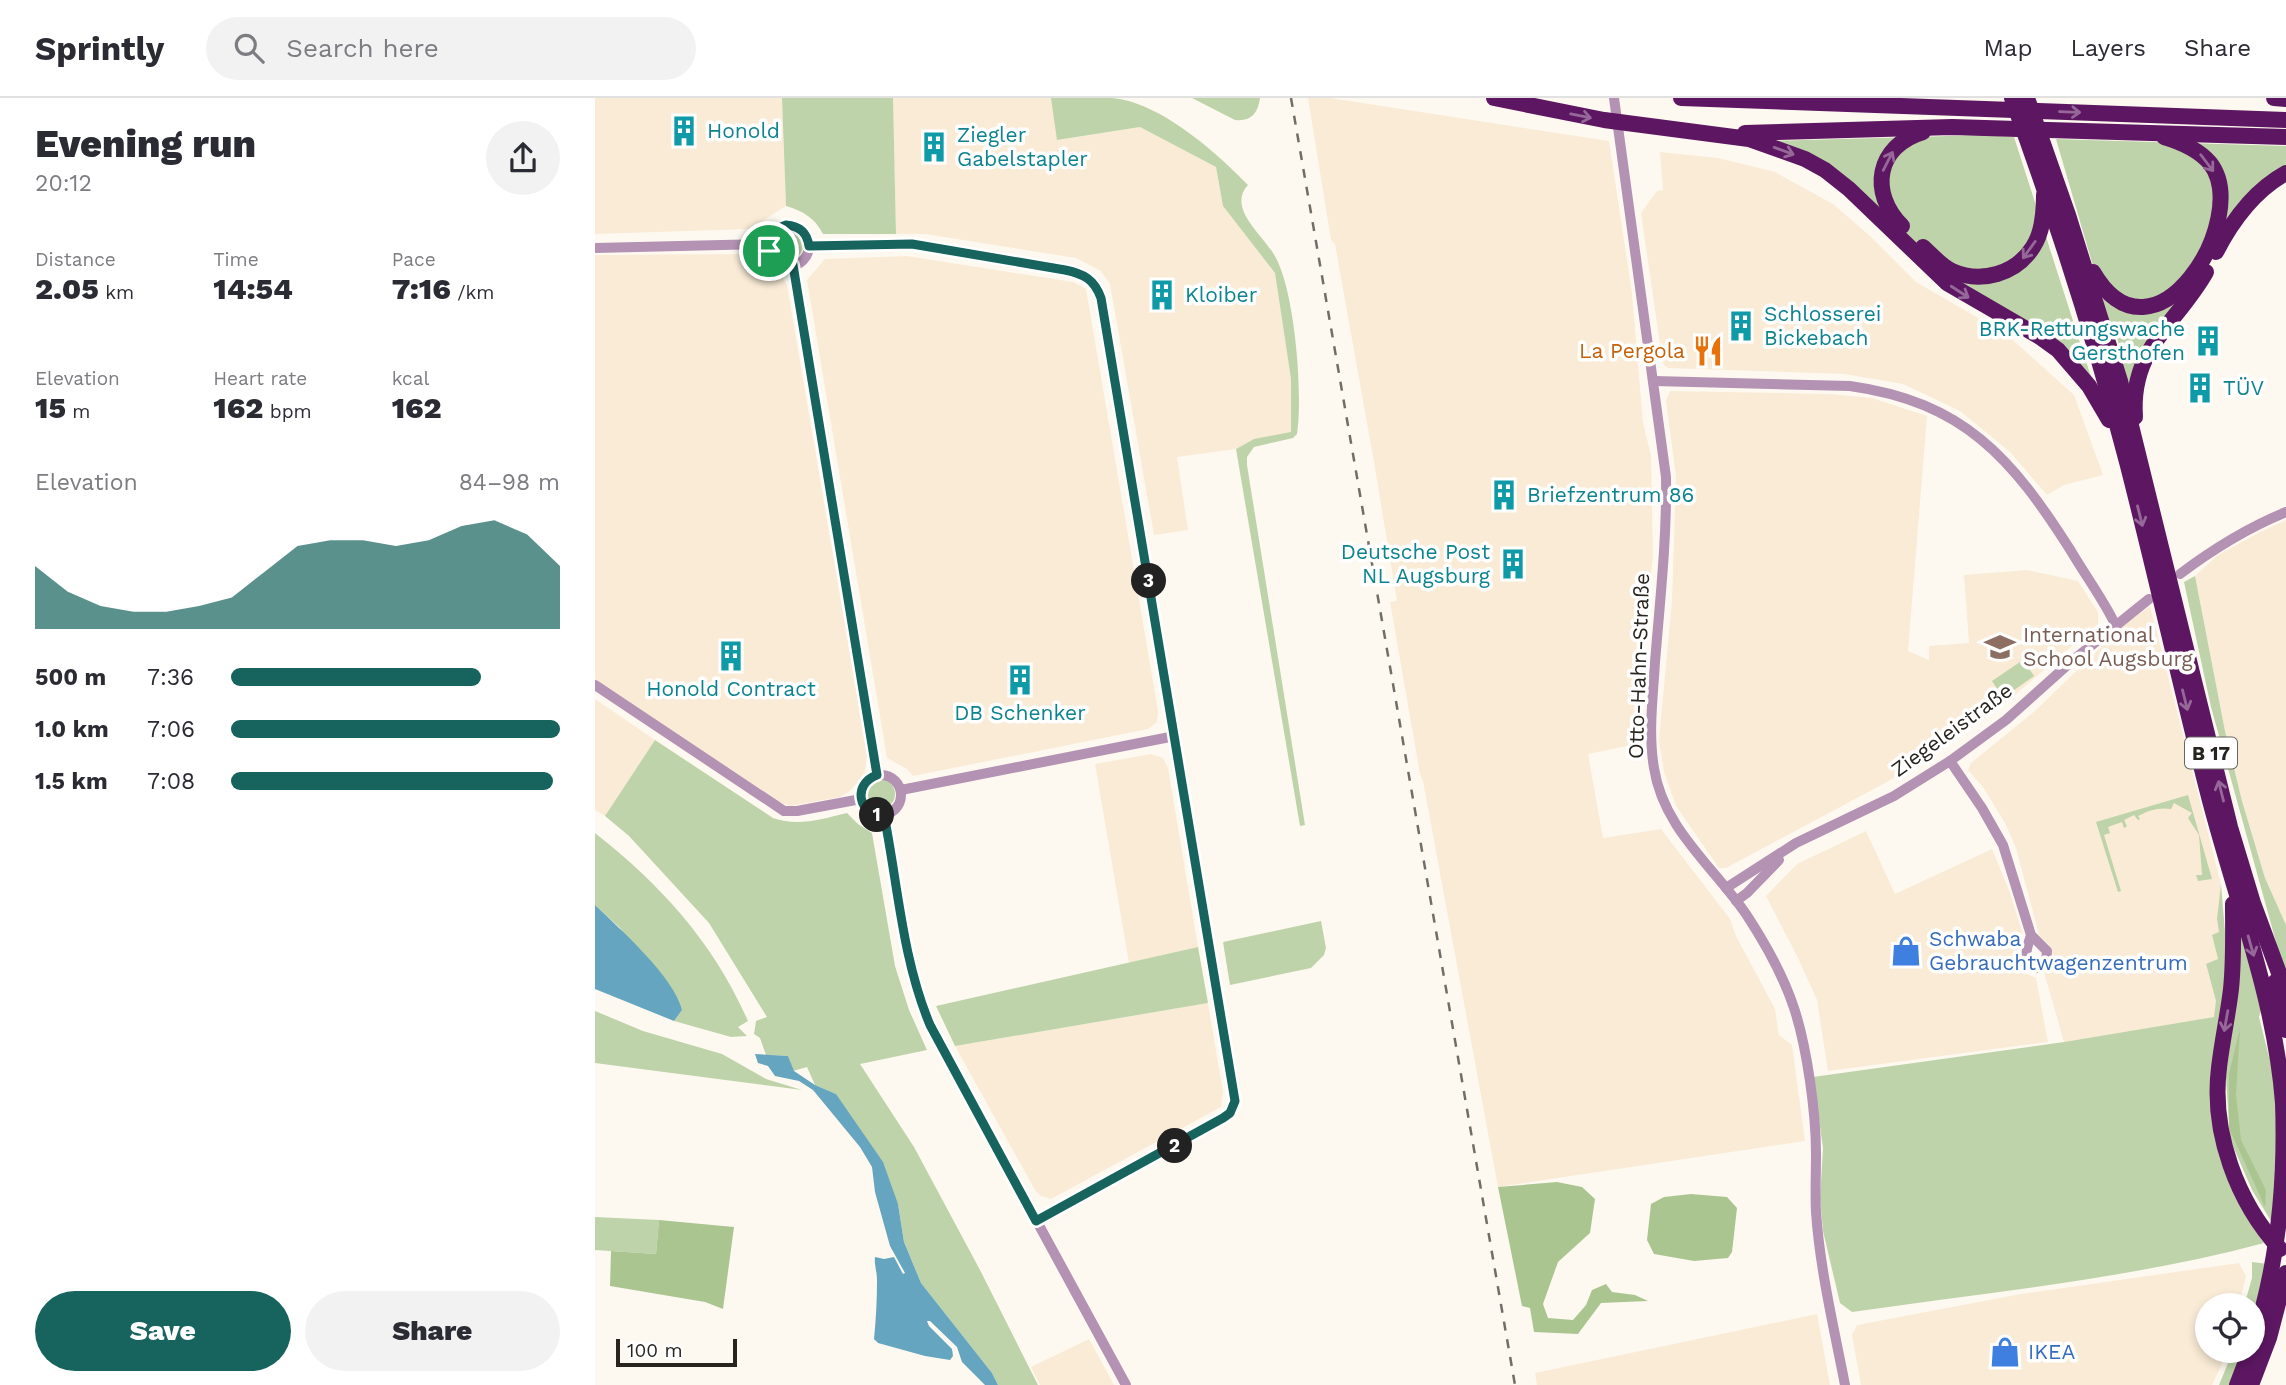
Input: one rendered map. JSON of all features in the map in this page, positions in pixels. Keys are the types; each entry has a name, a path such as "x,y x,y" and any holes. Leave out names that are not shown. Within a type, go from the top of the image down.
{"highway":[{"path":"1494,98 1604,120 1749,139 1781,149 1825,170 1869,207 1947,283 2041,337 2058,350 2089,386 2133,459"},
{"path":"1681,98 2286,120"},
{"path":"2012,98 2104,289 2122,302 2138,307 2165,302 2179,291 2202,259 2220,212 2218,183 2211,165 2201,154 2188,146 2149,132"},
{"path":"2027,98 2044,185 2133,459"},
{"path":"2274,98 2286,99"},
{"path":"1718,134 1952,127 2286,137"},
{"path":"1952,127 1922,132 1900,143 1890,154 1881,178 1882,193 1895,219 1950,270 1964,275 1991,275 2006,271 2026,256 2034,246 2041,225 2044,185"},
{"path":"2133,459 2136,384 2145,355 2190,297 2226,232 2247,205 2286,173"},
{"path":"2069,215 2113,359 2133,459"},
{"name":"B 17","path":"2133,459 2169,605 2206,788 2272,1030 2280,1072 2284,1173 2279,1232 2265,1303"},
{"name":"B 17","path":"2169,605 2286,1030"},
{"path":"2232,880 2233,964 2218,1088 2226,1149 2232,1169 2254,1215 2286,1256"},
{"path":"2253,903 2286,992"},
{"path":"2252,1385 2269,1338 2286,1273"},
{"path":"2237,1385 2246,1363"}],"street":[{"name":"Otto-Hahn-Straße","path":"1614,98 1664,457 1667,507 1652,704 1651,746 1654,769 1664,804 1677,829 1726,888 1772,957 1795,1009 1814,1114 1816,1214 1845,1385"},
{"path":"786,225 805,233 809,246 805,257 793,265 777,262 769,251 768,244 774,232 786,225"},
{"path":"595,248 768,244"},
{"path":"809,246 927,246 1065,270 1091,279 1104,309 1235,1101 1230,1113 1223,1118 1036,1221"},
{"path":"793,265 877,775"},
{"path":"1654,381 1850,386 1880,390 1941,411 1969,429 2011,467 2049,517 2115,624"},
{"path":"2180,574 2213,549 2286,512"},
{"name":"Ziegeleistraße","path":"1726,888 1796,843 1894,796 1950,761 2006,720 2115,624 2149,599"},
{"path":"595,685 784,811 860,799"},
{"path":"901,790 1175,736"},
{"path":"1950,761 1987,815 2003,845 2031,936"},
{"path":"877,775 893,778 901,790 898,806 884,815 873,814 867,810 860,799 865,781 877,775"},
{"path":"884,815 909,960 919,1000 946,1057 1126,1385"},
{"name":"Ziegeleistraße","path":"1735,901 1747,893 1796,843"}],"shaded area":[{"path":"595,98 782,98 786,206 750,229 595,234"},
{"path":"893,98 1051,98 1058,140 1140,127 1216,167 1223,206 1275,273 1291,379 1291,433 1254,439 1236,449 1177,457 1188,530 1154,535 1110,284 1101,271 1076,258 925,234 896,234"},
{"path":"1308,98 1330,98 1609,141 1632,293 1643,423 1651,456 1653,556 1637,744 1588,754 1603,838 1661,829 1730,919 1736,936 1775,1009 1779,1035 1792,1045 1805,1141 1498,1187 1420,774 1390,602 1397,601 1374,462 1335,244 1331,240"},
{"path":"1660,152 1718,158 1775,172 1833,204 1916,282 2006,334 2074,395 2103,475 2064,485 2047,495 2010,452 1960,411 1903,384 1844,374 1668,368 1662,358 1641,213 1657,191 1663,190"},
{"path":"751,254 761,257 775,267 787,285 867,754 865,772 850,791 840,797 790,806 774,800 595,679 595,255"},
{"path":"907,256 1073,282 1086,289 1158,711 1157,722 1148,729 913,776 907,769 887,758 807,280 825,259"},
{"path":"1670,391 1830,394 1872,398 1927,416 1908,651 1929,660 1929,646 1969,643 1964,575 2027,570 2078,581 2098,612 2098,624 2003,705 1926,761 1726,868 1719,868 1676,806 1664,772 1659,740 1672,600 1676,476 1666,401"},
{"path":"2286,520 2286,925 2265,878 2242,801 2225,731 2195,576 2218,555"},
{"path":"2150,606 2221,884 2217,919 2219,933 2212,935 2218,959 2206,965 2216,1001 2215,1017 2064,1042 2044,972 2052,962 2050,946 2039,935 2016,848 2005,823 1983,787 1968,770 1971,763 2036,710 2124,625"},
{"path":"595,699 655,740 605,816 595,810"},
{"path":"1151,754 1163,758 1168,768 1198,947 1129,963 1095,764"},
{"name":"Schwaba Gebrauchtwagenzentrum","path":"1866,831 1895,894 1992,849 2022,931 2017,948 2018,965 2025,973 2036,978 2048,1042 1828,1071 1817,1000 1766,896 1797,864"},
{"path":"1208,1003 1223,1092 1221,1107 1051,1199 1041,1196 1035,1190 955,1046"},
{"path":"2239,1263 2246,1276 2242,1293 2195,1293 2195,1363 2222,1363 2212,1385 1861,1385 1852,1335 1857,1325 2021,1294"},
{"path":"1817,1314 1830,1385 1537,1385 1535,1373"},
{"path":"1089,1339 1114,1385 1040,1385 1031,1367"}],"green space":[{"path":"782,98 893,98 896,234 823,234 808,216 786,206"},
{"path":"1051,98 1112,98 1130,102 1168,119 1204,144 1248,185 1242,194 1244,213 1271,250 1283,274 1296,344 1299,394 1297,434 1293,438 1254,447 1247,457 1247,465 1305,825 1300,826 1236,449 1254,439 1291,432 1291,379 1275,273 1223,206 1216,167 1140,127 1057,140"},
{"path":"1192,98 1260,98 1253,115 1245,120 1235,120"},
{"path":"1984,135 2014,137 2092,380 1952,281 1880,215 1769,141"},
{"path":"2056,139 2286,146 2286,169 2228,221 2131,398 2117,339 2109,321"},
{"path":"789,231 799,235 803,245 799,255 789,259 779,255 775,245 779,235"},
{"path":"2195,576 2225,731 2242,801 2265,878 2286,925 2286,978 2211,707 2184,582"},
{"path":"2023,660 2034,676 2003,698 1992,681"},
{"path":"655,740 773,818 801,822 847,813 872,833 895,966 909,1010 927,1050 860,1064 914,1147 1038,1385 998,1385 992,1373 921,1283 904,1242 898,1204 836,1094 815,1085 807,1067 793,1071 788,1056 766,1055 760,1038 754,1034 756,1021 767,1017 709,923 629,836 605,816"},
{"path":"880,779 886,780 894,788 894,800 886,808 880,809 874,808 866,800 865,794 866,788 874,780"},
{"path":"2188,795 2212,879 2198,881 2196,875 2202,875 2199,835 2188,818 2192,813 2174,803 2171,809 2146,812 2138,816 2138,820 2134,815 2124,820 2127,826 2124,828 2122,822 2108,827 2110,833 2104,835 2121,891 2118,892 2096,822"},
{"path":"595,833 642,873 702,941 719,966 748,1021 738,1027 747,1036 731,1037 674,1021 682,1010 620,928 595,905"},
{"path":"2221,884 2227,956 2214,1074 2252,1226 2264,1243 2162,1266 2007,1291 1852,1312 1840,1303 1823,1231 1820,1198 1823,1148 1813,1077 2064,1042 2214,1017 2216,1001 2206,964 2218,959 2212,935 2219,932 2217,919"},
{"path":"1321,921 1326,948 1324,955 1311,968 1230,985 1223,942"},
{"path":"2240,929 2262,1007 2259,1017 2269,1057 2273,1060 2280,1120 2276,1229 2252,1190 2230,1139 2226,1078 2238,974"},
{"path":"1198,947 1208,1003 955,1046 936,1006"},
{"path":"595,1011 643,1031 722,1054 766,1079 802,1090 595,1063"},
{"path":"2240,1028 2236,1095 2241,1140 2266,1190 2265,1207 2229,1128 2229,1074"},
{"path":"1557,1182 1582,1187 1595,1199 1590,1233 1558,1262 1543,1304 1548,1318 1573,1320 1586,1305 1592,1290 1606,1284 1612,1292 1635,1295 1648,1301 1601,1303 1578,1334 1534,1332 1530,1308 1522,1306 1498,1187"},
{"path":"1691,1194 1727,1197 1737,1208 1732,1252 1728,1258 1694,1261 1654,1254 1647,1240 1651,1204 1664,1197"},
{"path":"595,1217 659,1220 656,1254 595,1250"},
{"path":"659,1220 734,1227 723,1309 705,1302 610,1286 611,1251 656,1254"},
{"path":"2252,1262 2268,1264 2261,1293 2248,1293 2252,1278"},
{"path":"2228,1363 2240,1363 2232,1385 2219,1385"}],"water":[{"path":"595,905 645,954 669,983 682,1010 674,1021 595,989"},
{"path":"755,1054 788,1056 794,1071 815,1085 836,1094 883,1162 898,1204 904,1242 921,1283 992,1373 998,1385 985,1385 962,1362 957,1347 930,1321 927,1321 929,1326 952,1349 953,1356 950,1360 925,1356 878,1343 874,1339 877,1287 875,1257 894,1257 903,1274 905,1273 890,1246 875,1192 872,1167 860,1147 813,1090 799,1081 775,1076 768,1066 758,1063"}],"railway":[{"path":"1291,98 1515,1385"}],"place":[{"name":"Honold","path":"684,131"},
{"name":"Ziegler Gabelstapler","path":"934,147"},
{"name":"Kloiber","path":"1162,295"},
{"name":"Schlosserei Bickebach","path":"1741,326"},
{"name":"BRK-Rettungswache Gersthofen","path":"2208,341"},
{"name":"La Pergola","path":"1708,351"},
{"name":"TÜV","path":"2200,388"},
{"name":"Briefzentrum 86","path":"1504,495"},
{"name":"Deutsche Post NL Augsburg","path":"1513,564"},
{"name":"International School Augsburg","path":"2000,647"},
{"name":"Honold Contract","path":"731,656"},
{"name":"DB Schenker","path":"1020,680"},
{"name":"Schwaba Gebrauchtwagenzentrum","path":"1906,951"},
{"name":"IKEA","path":"2005,1352"}],"route":[{"path":"786,225 805,233 809,246 912,244 1065,270 1091,279 1101,298 1235,1101 1230,1113 1223,1118 1036,1221 946,1057 919,1000 909,960 884,815 873,814 867,810 860,799 865,781 877,775 838,553 793,265 777,262 769,251 770,237 786,225"}]}
